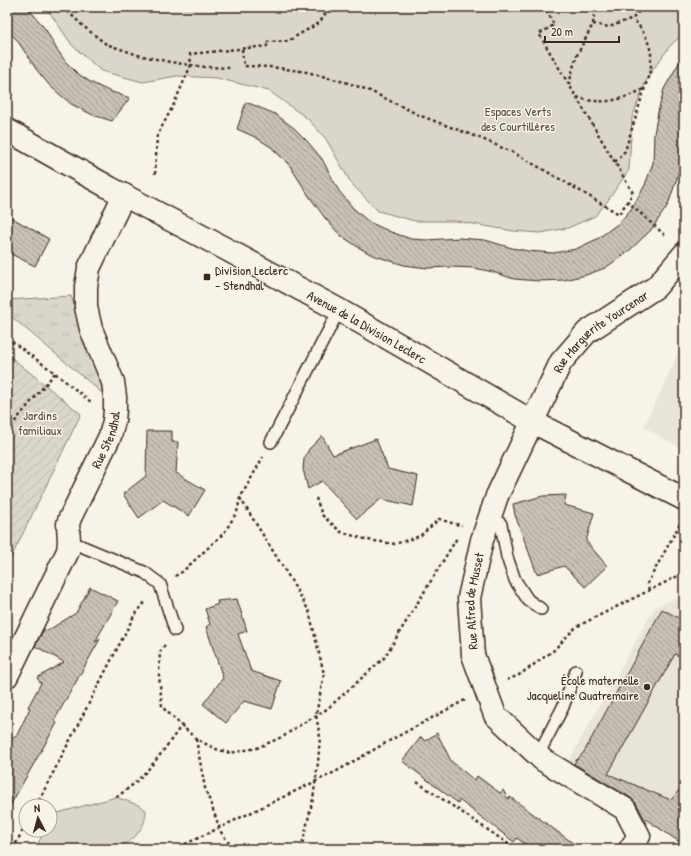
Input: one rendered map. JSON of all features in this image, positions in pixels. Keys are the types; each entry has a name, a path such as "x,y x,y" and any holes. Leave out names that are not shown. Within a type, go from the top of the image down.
{"street":[{"name":"Avenue de la Division Leclerc","path":"7,130 110,188 338,310 533,422 684,499"},
{"name":"Rue Stendhal","path":"7,676 68,551 68,524 70,518 110,436 114,422 115,396 113,382 91,329 86,307 86,287 89,268 124,195"},
{"name":"Rue Marguerite Yourcenar","path":"533,422 560,362 587,332 656,287 684,254"},
{"name":"Rue Alfred de Musset","path":"533,422 497,496 482,540 469,598 473,655 495,715 543,760 625,809 635,843"}],"lane":[{"path":"271,442 338,310"},
{"path":"488,523 501,524 507,557 515,580 528,600 541,609"},
{"path":"69,541 144,572 160,584 175,630"},
{"path":"538,755 563,707 576,671"}],"path":[{"path":"63,7 83,26 106,44 138,55 170,62 205,67 232,68"},
{"path":"155,174 157,136 174,104 191,65 190,54 267,46 266,42 288,41 319,23 330,7"},
{"path":"242,49 244,66 271,67 307,72 348,82 421,116 480,138 514,153 619,214 633,193 539,34 554,25 545,7"},
{"path":"569,85 577,55 592,24 595,7"},
{"path":"592,24 609,27 633,18 642,7"},
{"path":"615,162 625,151 651,68 651,52 647,39 633,18"},
{"path":"577,97 596,101 613,101 644,90"},
{"path":"627,201 667,237"},
{"path":"7,338 55,373 114,422"},
{"path":"7,431 55,373"},
{"path":"40,798 134,616 160,584 182,572 224,533 237,512 240,498 271,442"},
{"path":"240,498 286,572 308,611 324,674 316,715 320,737 316,781 301,849"},
{"path":"316,498 322,515 341,532 368,540 395,544 420,536 439,519 455,524 488,523"},
{"path":"649,590 647,584 682,519 684,520"},
{"path":"175,630 160,652 159,674 162,707 196,739 216,749 230,753 257,748 284,736 327,709 384,658 458,536 488,523"},
{"path":"174,849 337,771 389,741 486,689 519,675 553,651 576,627 684,573"},
{"path":"116,797 128,789 147,771 182,725"},
{"path":"196,739 205,788 221,832 233,849"},
{"path":"417,782 516,849"},
{"path":"13,849 19,838"}],"shaded area":[{"path":"684,341 684,450 644,427"},
{"name":"École maternelle Jacqueline Quatremaire","path":"684,595 684,837 680,842 565,767 655,607"}],"green space":[{"name":"Espaces Verts des Courtillères","path":"46,7 684,7 684,33 670,46 647,78 632,118 629,170 606,203 595,216 568,228 540,233 513,231 456,221 415,221 378,211 351,183 326,139 308,119 269,91 217,78 177,76 143,82 101,71 72,45"},
{"path":"71,296 107,397 7,313 7,300"},
{"name":"Jardins familiaux","path":"7,354 81,414 7,566"},
{"path":"116,797 138,805 146,810 144,824 141,829 127,843 115,849 35,849 41,838 58,838 58,813"}],"building":[{"path":"7,7 26,7 46,30 65,61 78,74 109,91 130,98 112,121 93,115 71,104 50,86 36,69 17,40 7,29"},
{"path":"684,54 684,124 681,160 678,175 668,205 651,230 628,252 605,268 586,275 564,280 539,281 514,279 474,268 427,268 404,265 372,255 340,235 309,196 290,166 271,147 255,137 237,129 246,102 275,114 294,128 322,159 339,191 353,208 369,222 391,232 411,239 427,240 459,238 485,240 512,248 553,253 576,249 597,239 619,223 632,208 645,185 653,163 654,134 664,89"},
{"path":"7,215 49,239 35,266 7,252"},
{"path":"147,431 172,431 172,442 178,442 176,473 205,490 189,516 163,500 139,518 123,494 146,476"},
{"path":"322,436 333,455 376,439 388,469 418,476 413,506 381,499 357,519 322,481 308,489 303,469 304,459 309,449"},
{"path":"566,495 564,505 594,513 586,541 607,566 585,587 564,566 537,574 515,515 513,504 543,496"},
{"path":"90,587 118,601 95,642 100,639 54,721 57,723 7,811 7,751 10,745 8,739 17,735 30,708 28,707 41,683 37,678 64,662 35,646 44,629 47,631 76,613"},
{"path":"237,599 247,631 238,634 251,671 281,681 272,709 244,701 226,723 203,704 223,678 206,627 210,624 205,609 218,604 217,601"},
{"path":"662,609 684,621 684,659 675,654 608,774 671,800 684,784 684,845 644,818 636,803 631,798 574,764 584,752"},
{"path":"437,733 451,761 474,780 477,776 500,793 503,790 508,799 510,797 581,849 531,849 517,838 514,842 459,800 458,803 402,761 421,737 425,741"}],"place":[{"name":"Division Leclerc - Stendhal","path":"207,277"},
{"name":"École maternelle Jacqueline Quatremaire","path":"647,687"}]}
